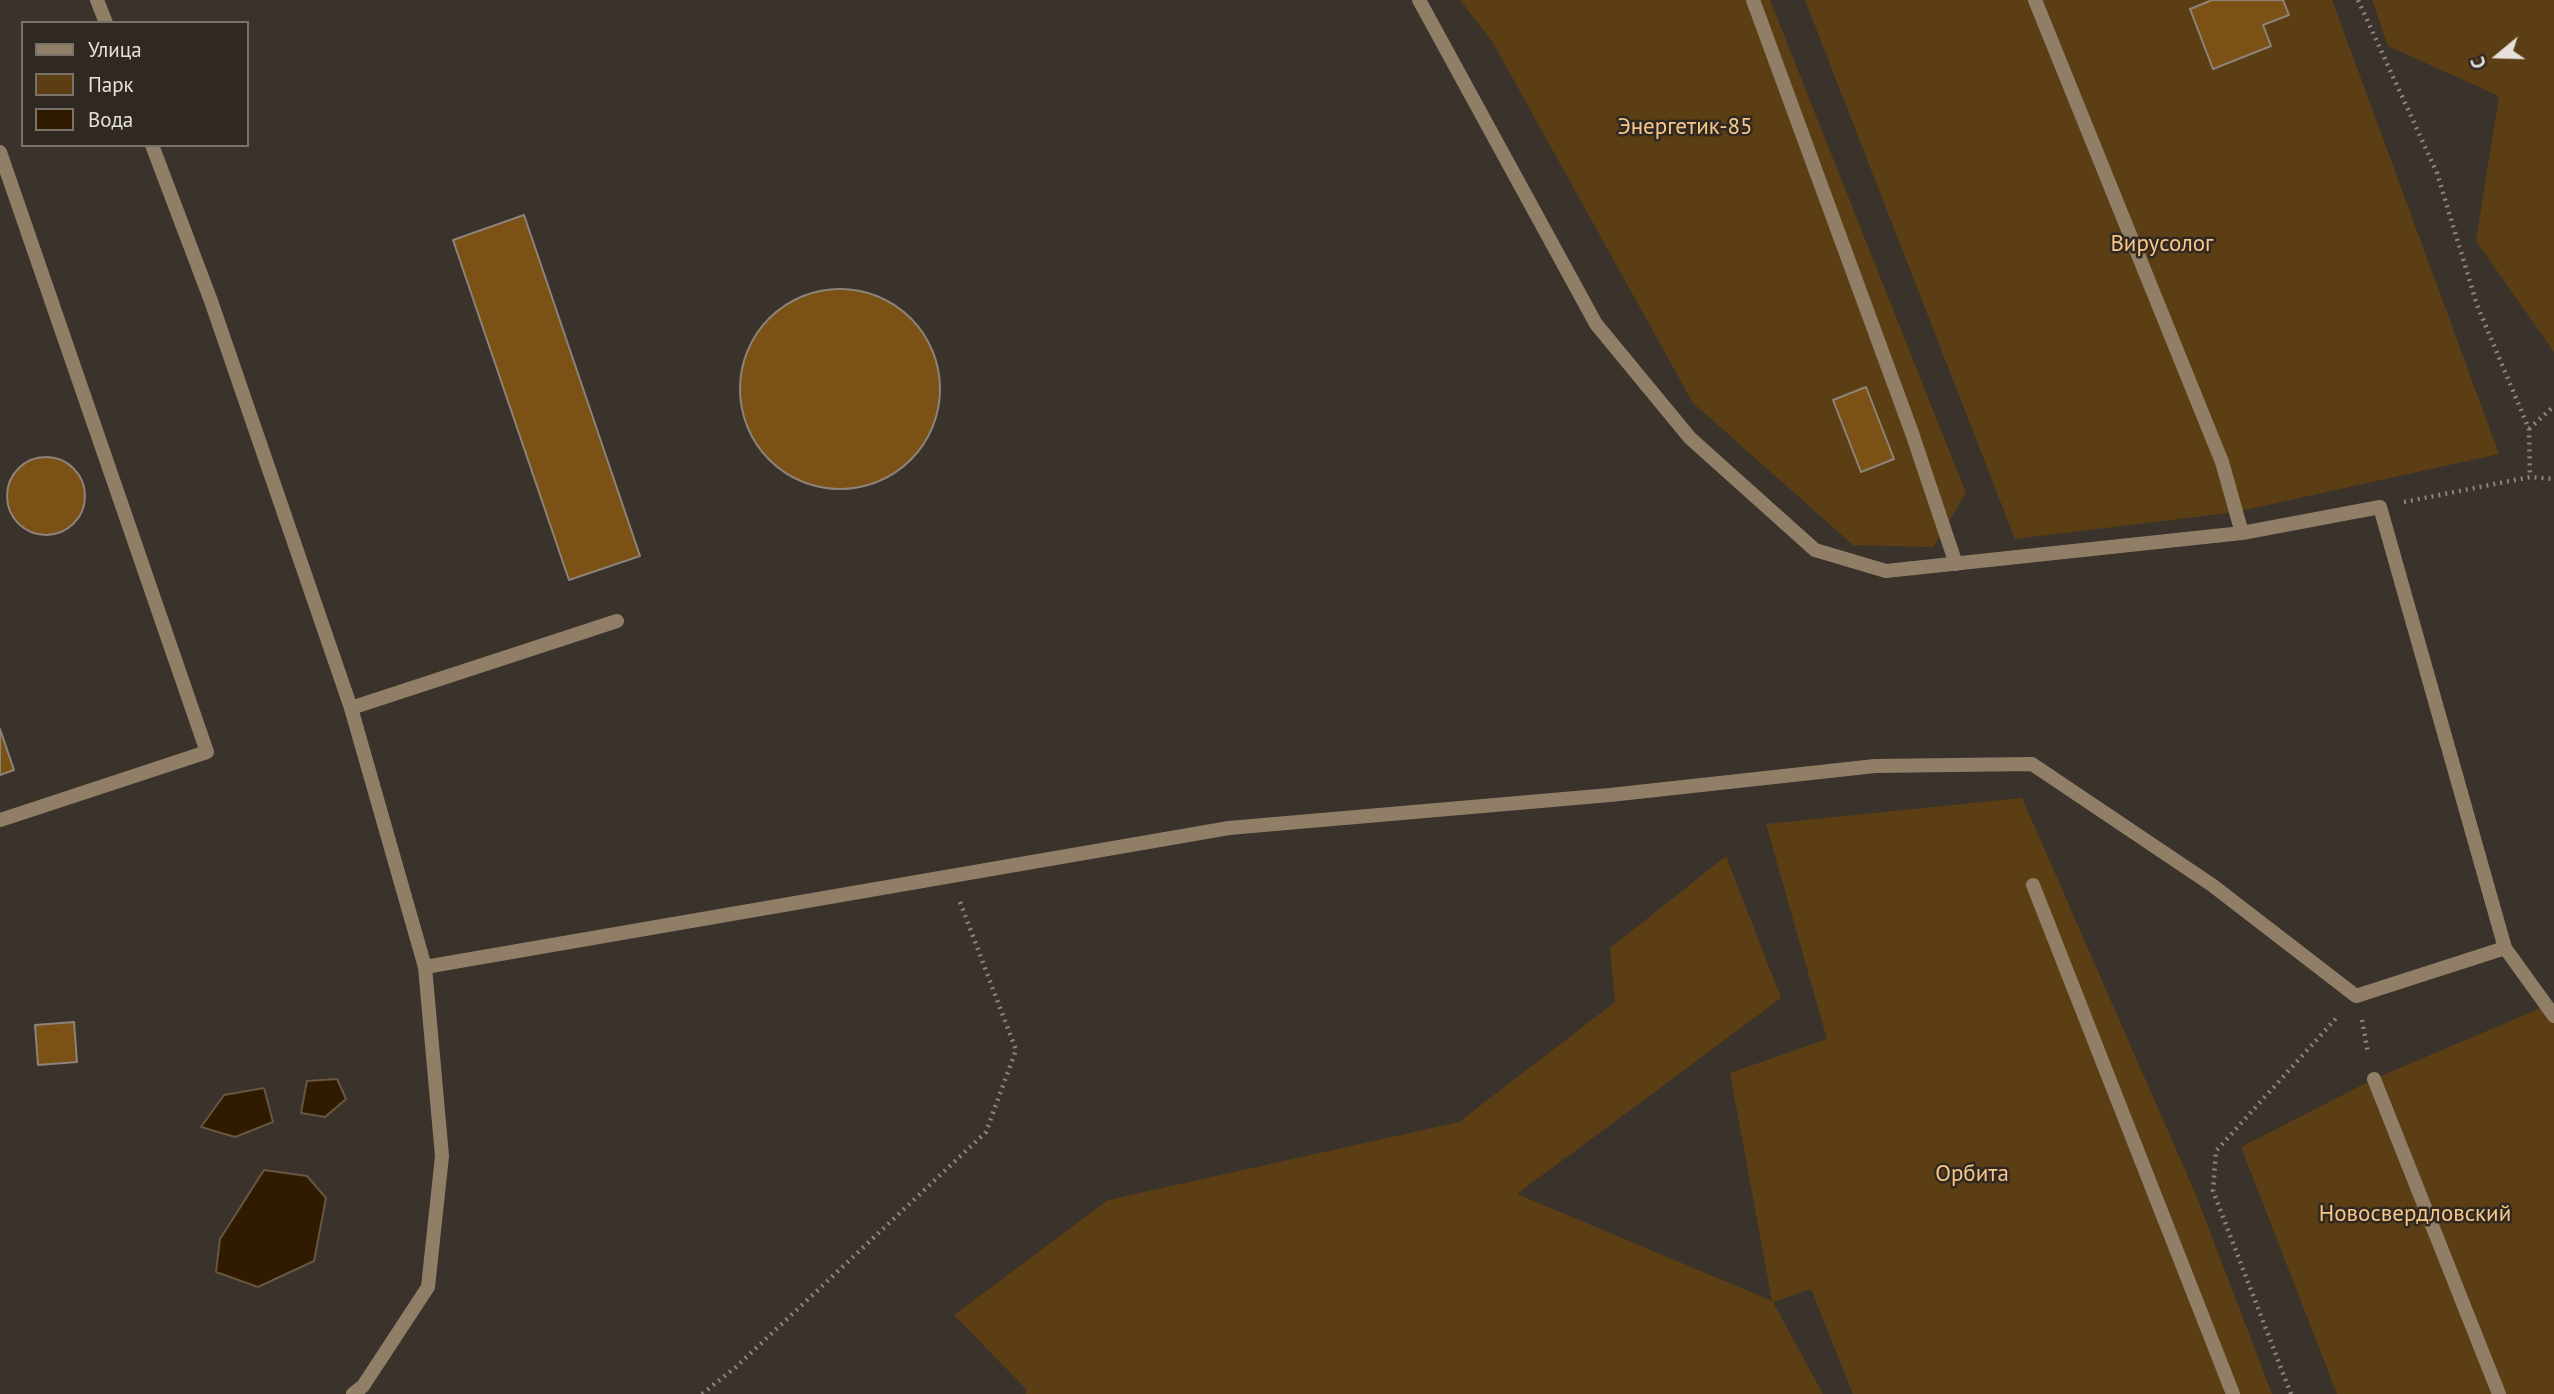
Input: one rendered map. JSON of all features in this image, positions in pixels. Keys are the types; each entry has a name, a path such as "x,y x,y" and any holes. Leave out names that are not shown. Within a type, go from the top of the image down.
{"street":[{"path":"97,0 105,21"},
{"path":"1419,0 1596,324 1689,438 1815,550 1886,571 2242,533 2379,507 2505,948 2554,1016"},
{"path":"1753,0 1912,433 1956,564"},
{"path":"2035,0 2222,462 2242,533"},
{"path":"153,147 211,301 351,708 425,967 442,1156 428,1287 363,1386 353,1394"},
{"path":"0,152 207,752 0,820"},
{"path":"351,708 617,621"},
{"path":"425,967 1229,828 1610,795 1875,766 2032,764 2212,885 2356,996 2505,948"},
{"path":"2033,885 2234,1394"},
{"path":"2374,1079 2499,1394"}],"path":[{"path":"2358,0 2437,173 2477,305 2529,429 2530,477"},
{"path":"2529,429 2554,406"},
{"path":"2379,507 2530,477 2554,479"},
{"path":"702,1394 736,1367 986,1132 1016,1050 950,876"},
{"path":"2356,996 2374,1079"},
{"path":"2291,1394 2213,1191 2216,1151 2356,996"}],"green space":[{"name":"Энергетик-85","path":"1460,0 1770,0 1966,493 1933,547 1853,545 1693,403 1492,41"},
{"name":"Вирусолог","path":"1805,0 2332,0 2499,454 2236,512 2015,539"},
{"path":"2372,0 2554,0 2554,352 2476,241 2499,96 2388,46"},
{"name":"Орбита","path":"2022,798 2196,1195 2272,1394 1853,1394 1811,1289 1773,1302 1823,1394 1026,1394 1026,1389 954,1315 1108,1200 1459,1122 1615,1002 1610,948 1726,856 1781,998 1517,1194 1772,1301 1730,1073 1827,1039 1766,824"},
{"name":"Новосвердловский","path":"2550,1004 2554,1013 2554,1394 2337,1394 2241,1147 2374,1079"}],"water":[{"path":"337,1079 346,1099 325,1117 301,1113 307,1081"},
{"path":"264,1088 273,1122 235,1137 201,1127 224,1095"},
{"path":"264,1170 307,1176 326,1198 314,1261 258,1287 216,1272 220,1239"}],"building":[{"path":"2212,0 2283,0 2289,15 2263,25 2271,46 2213,69 2190,9"},
{"path":"524,215 640,556 569,580 453,240"},
{"path":"840,289 878,297 895,306 910,319 923,334 932,351 940,389 932,427 923,444 910,459 895,472 878,481 840,489 802,481 785,472 770,459 757,444 748,427 740,389 748,351 757,334 770,319 785,306 802,297"},
{"path":"1866,387 1894,459 1861,472 1833,400"},
{"path":"46,457 61,460 74,468 82,481 85,496 82,511 74,524 61,532 46,535 31,532 18,524 10,511 7,496 10,481 18,468 31,460"},
{"path":"0,729 14,770 0,775"},
{"path":"74,1022 77,1062 38,1065 35,1025"}]}
